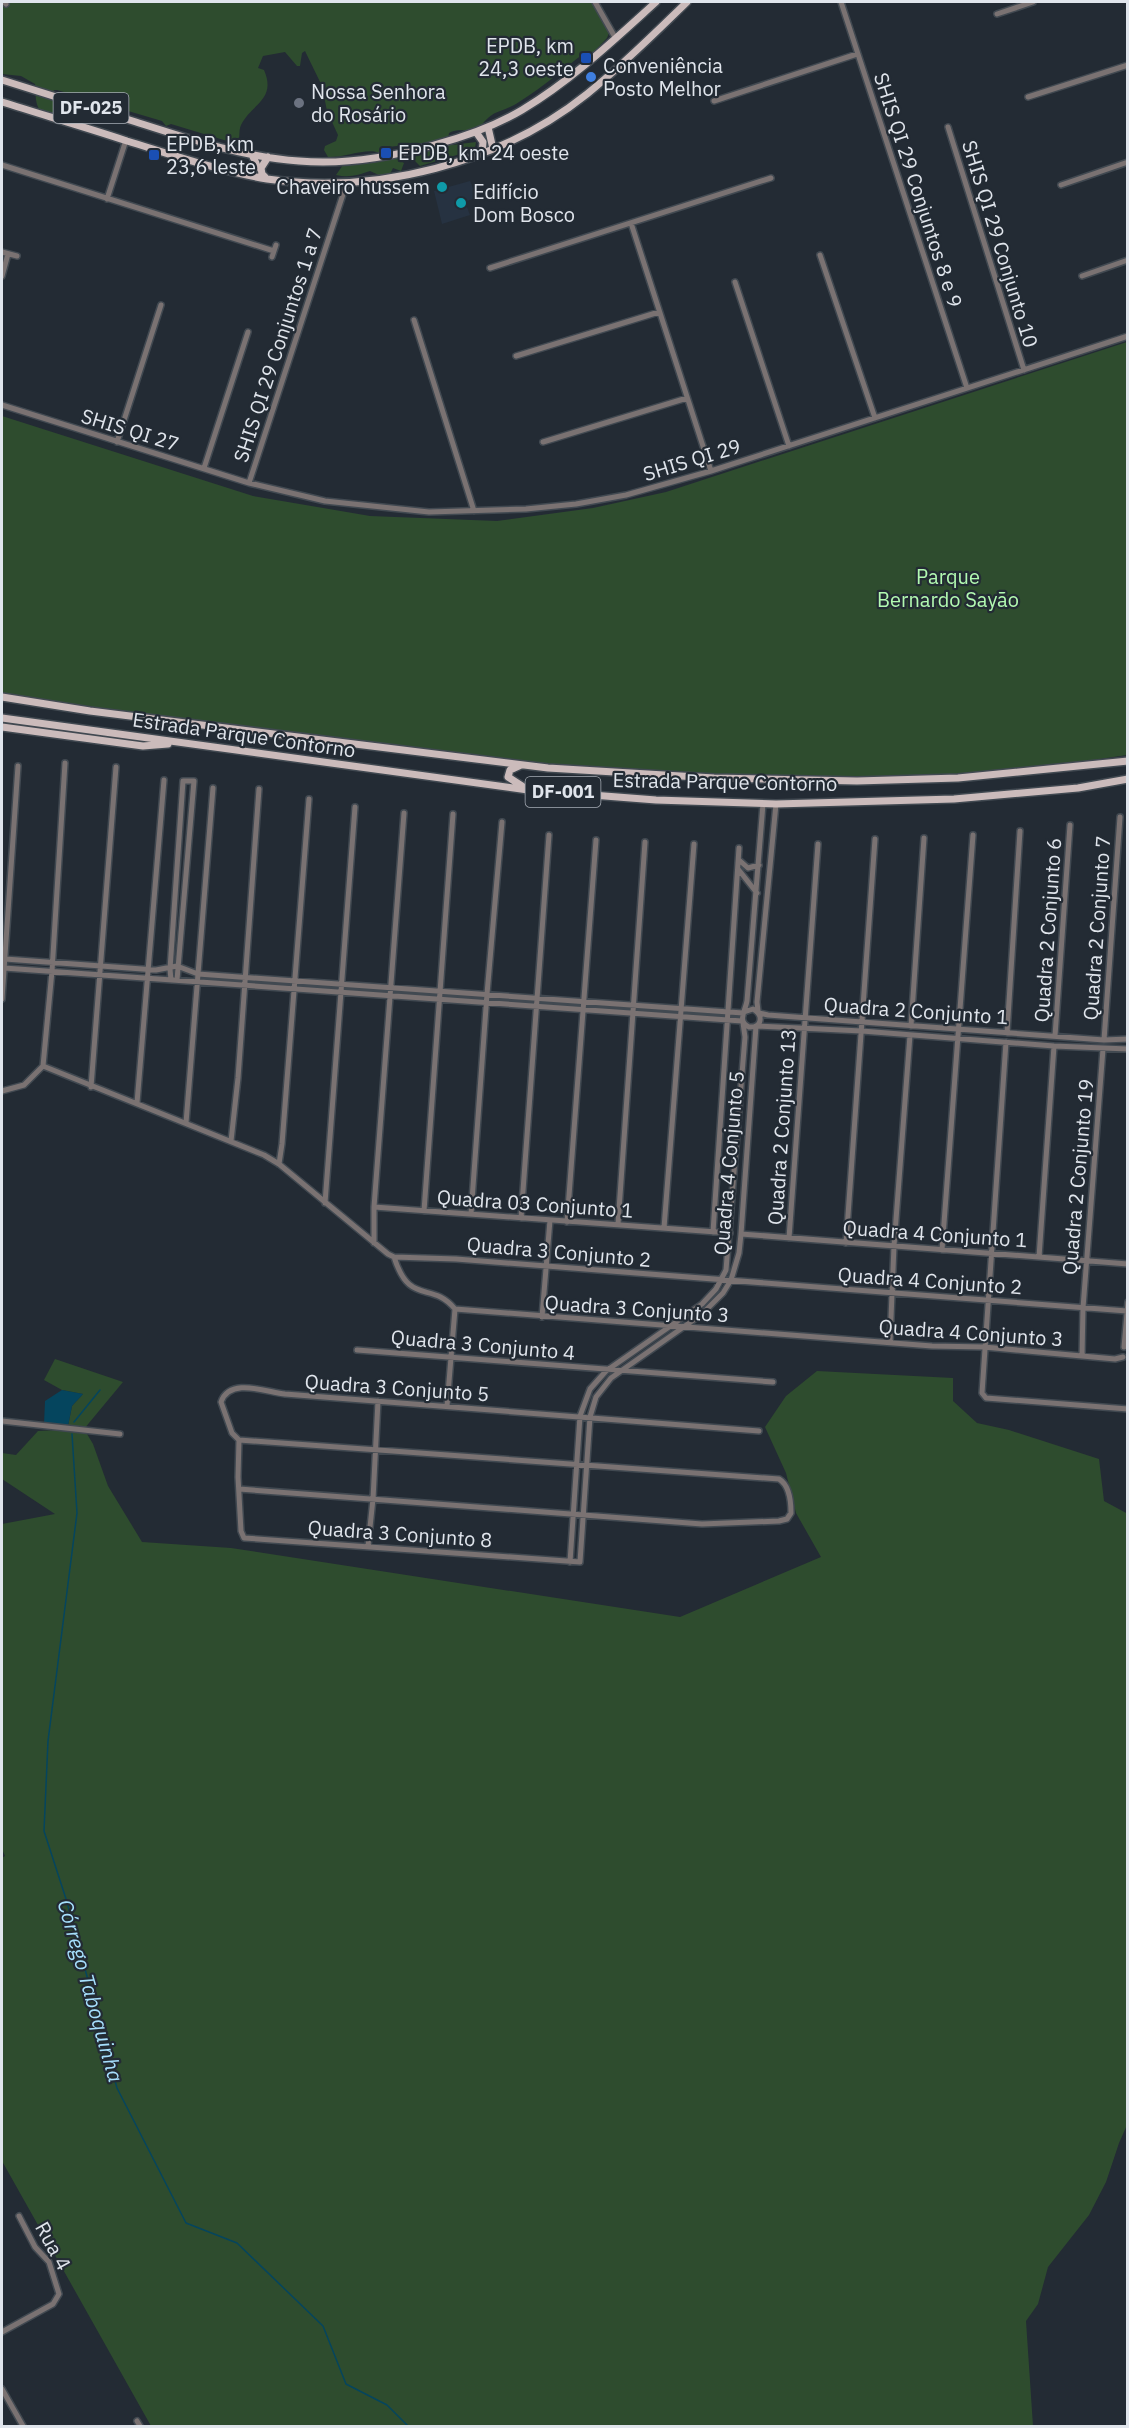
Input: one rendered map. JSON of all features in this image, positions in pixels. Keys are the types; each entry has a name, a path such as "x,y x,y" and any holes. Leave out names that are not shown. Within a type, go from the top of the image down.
{"main road":[{"name":"DF-025","path":"2,80 159,130 252,155 300,162 364,159 411,151 488,127 544,96 580,70 657,2"},
{"name":"DF-025","path":"2,102 193,162 267,179 347,182 406,176 482,154 542,124 587,94 687,2"},
{"path":"488,127 494,149"},
{"path":"476,132 483,142 482,154"},
{"path":"249,175 256,163 252,155"},
{"path":"267,179 261,170 268,157"},
{"name":"Estrada Parque Contorno","path":"2,698 527,765 714,778 857,781 958,778 1128,761"},
{"name":"Estrada Parque Contorno","path":"2,718 528,790 656,800 776,804 954,799 1078,788 1128,779"},
{"path":"2,727 143,746 177,742"},
{"path":"527,765 512,768 508,772 508,777 528,790"}],"street":[{"path":"595,2 616,39"},
{"name":"SHIS QI 29 Conjuntos 8 e 9","path":"841,2 967,388"},
{"path":"997,14 1033,2"},
{"path":"714,101 857,54"},
{"path":"1028,97 1128,65"},
{"name":"SHIS QI 29 Conjunto 10","path":"948,127 1024,370"},
{"path":"108,199 126,140"},
{"path":"1061,185 1128,162"},
{"path":"2,165 274,251"},
{"path":"490,268 771,178"},
{"name":"SHIS QI 29 Conjuntos 1 a 7","path":"249,483 347,182"},
{"path":"631,223 711,471"},
{"path":"2,252 17,256"},
{"path":"2,276 8,254"},
{"path":"820,255 875,418"},
{"path":"1082,276 1128,260"},
{"path":"735,282 789,446"},
{"path":"117,442 160,305"},
{"path":"516,356 659,312"},
{"path":"414,320 474,511"},
{"path":"204,468 248,332"},
{"name":"SHIS QI 29","path":"249,483 325,501 429,512 576,504 626,495 711,471 1128,336"},
{"path":"543,442 687,398"},
{"name":"SHIS QI 27","path":"2,405 249,483"},
{"path":"2,1092 24,1085 43,1066 52,971 65,763"},
{"path":"2,999 18,766"},
{"path":"92,1087 116,768"},
{"path":"137,1103 164,780"},
{"path":"183,781 194,781 180,967 174,980 170,967 183,781"},
{"path":"186,1123 213,788"},
{"path":"231,1140 246,986 259,789"},
{"path":"279,1164 309,799"},
{"path":"570,1562 580,1416 590,1389 606,1371 702,1304 722,1280 728,1262 745,1037 742,1022 747,1001 763,804"},
{"path":"757,1026 760,1020 757,1002 776,804"},
{"path":"325,1203 356,807"},
{"path":"374,1243 374,1207 404,813"},
{"path":"424,1211 438,991 453,814"},
{"name":"Quadra 2 Conjunto 7","path":"1104,1040 1120,818"},
{"path":"471,1214 502,822"},
{"name":"Quadra 2 Conjunto 6","path":"1055,1036 1070,825"},
{"path":"1007,1033 1020,831"},
{"path":"520,1218 549,835"},
{"path":"942,1250 973,835"},
{"path":"911,1026 924,838"},
{"path":"846,1243 875,839"},
{"path":"567,1222 596,840"},
{"path":"618,1224 645,842"},
{"path":"664,1228 694,844"},
{"path":"761,844 771,845"},
{"name":"Quadra 2 Conjunto 1","path":"818,844 805,1017 1104,1040 1128,1039"},
{"path":"713,1232 739,848"},
{"path":"738,861 748,868 770,861"},
{"path":"738,869 757,893"},
{"path":"5,959 160,970 180,967 198,974 632,1006 743,1013 748,1009 805,1017"},
{"path":"4,968 680,1017 742,1022 749,1027 767,1024 1054,1046 1128,1049"},
{"name":"Quadra 2 Conjunto 13","path":"789,1238 805,1017"},
{"name":"Quadra 4 Conjunto 5","path":"580,1562 590,1417 596,1396 611,1378 712,1305 731,1280 741,1233 757,1026"},
{"path":"890,1342 894,1246 910,1035"},
{"path":"1006,1042 982,1394 986,1398 1128,1408"},
{"path":"1039,1257 1054,1046"},
{"name":"Quadra 2 Conjunto 19","path":"1082,1356 1083,1308 1103,1049"},
{"path":"43,1066 264,1155 279,1164 380,1250 394,1257 408,1285 419,1291 444,1298 455,1310 447,1406"},
{"name":"Quadra 03 Conjunto 1","path":"374,1207 618,1224 713,1232 730,1236 741,1233"},
{"path":"542,1317 550,1220"},
{"path":"731,1226 741,1233"},
{"name":"Quadra 4 Conjunto 1","path":"741,1233 1128,1264"},
{"name":"Quadra 3 Conjunto 2","path":"394,1257 731,1280"},
{"name":"Quadra 4 Conjunto 2","path":"731,1280 1127,1311"},
{"path":"1125,1359 1121,1353 1126,1347 1128,1302"},
{"name":"Quadra 3 Conjunto 3","path":"455,1310 817,1337"},
{"name":"Quadra 4 Conjunto 3","path":"817,1337 984,1347 1125,1359"},
{"name":"Quadra 3 Conjunto 4","path":"357,1350 606,1371 773,1382"},
{"name":"Quadra 3 Conjunto 5","path":"239,1440 234,1437 224,1414 222,1398 232,1389 240,1388 285,1394 590,1417"},
{"path":"368,1546 377,1449 378,1401"},
{"path":"590,1417 759,1431"},
{"path":"2,1421 120,1434"},
{"path":"239,1440 779,1479 785,1483 791,1507 790,1517 779,1521 702,1524 239,1489 239,1440"},
{"name":"Quadra 3 Conjunto 8","path":"239,1489 244,1538 580,1562"},
{"name":"Rua 4","path":"2,2332 53,2304 59,2294 49,2262 35,2247 19,2216"},
{"path":"2,2389 23,2427"}],"shaded area":[{"path":"470,181 477,197 465,202 470,215 442,224 434,191"}],"green space":[{"path":"4,2 594,2 609,33 588,58 583,54 528,96 493,114 478,130 449,133 448,139 452,145 476,142 475,148 470,151 420,166 414,160 415,157 422,150 434,144 431,142 388,147 387,151 404,163 401,171 393,168 390,174 383,177 370,171 346,176 336,175 345,162 380,156 380,153 369,151 328,157 324,150 325,146 336,141 338,135 327,111 322,86 305,51 302,53 300,66 297,66 285,52 263,56 258,68 264,70 267,80 265,95 241,125 237,144 171,124 166,126 162,121 57,90 53,93 63,108 58,114 51,116 45,115 39,108 35,84 21,76 2,74 2,5"},
{"name":"Parque Bernardo Sayão","path":"1127,342 1127,755 992,775 764,782 516,765 2,695 2,416 253,496 370,516 497,521 593,508 666,492"},
{"path":"55,1359 123,1382 84,1429 93,1444 108,1486 142,1542 231,1548 680,1617 821,1557 796,1513 786,1473 765,1427 786,1396 817,1371 953,1378 953,1401 977,1423 1009,1430 1099,1459 1104,1501 1128,1514 1127,2125 1106,2182 1089,2215 1048,2267 1038,2304 1026,2321 1033,2426 151,2426 2,2161 2,1858 5,1856 2,1849 2,1524 55,1514 2,1479 2,1453 16,1455 38,1431 80,1429 68,1426 72,1406 83,1394 62,1390 44,1380"}],"water":[{"path":"62,1390 83,1394 72,1406 68,1426 44,1424 45,1401"}],"waterway":[{"name":"Córrego Taboquinha","path":"74,1422 100,1390"},
{"name":"Córrego Taboquinha","path":"72,1434 77,1513 48,1741 44,1831 67,1902 117,2088 186,2223 237,2243 323,2326 346,2384 387,2405 408,2426"}],"place":[{"name":"EPDB, km 24,3 oeste","path":"586,58"},
{"name":"Conveniência Posto Melhor","path":"591,77"},
{"name":"Nossa Senhora do Rosário","path":"299,103"},
{"name":"EPDB, km 24 oeste","path":"386,153"},
{"name":"EPDB, km 23,6 leste","path":"154,155"},
{"name":"Chaveiro hussem","path":"442,187"},
{"name":"Edifício Dom Bosco","path":"461,203"}]}
